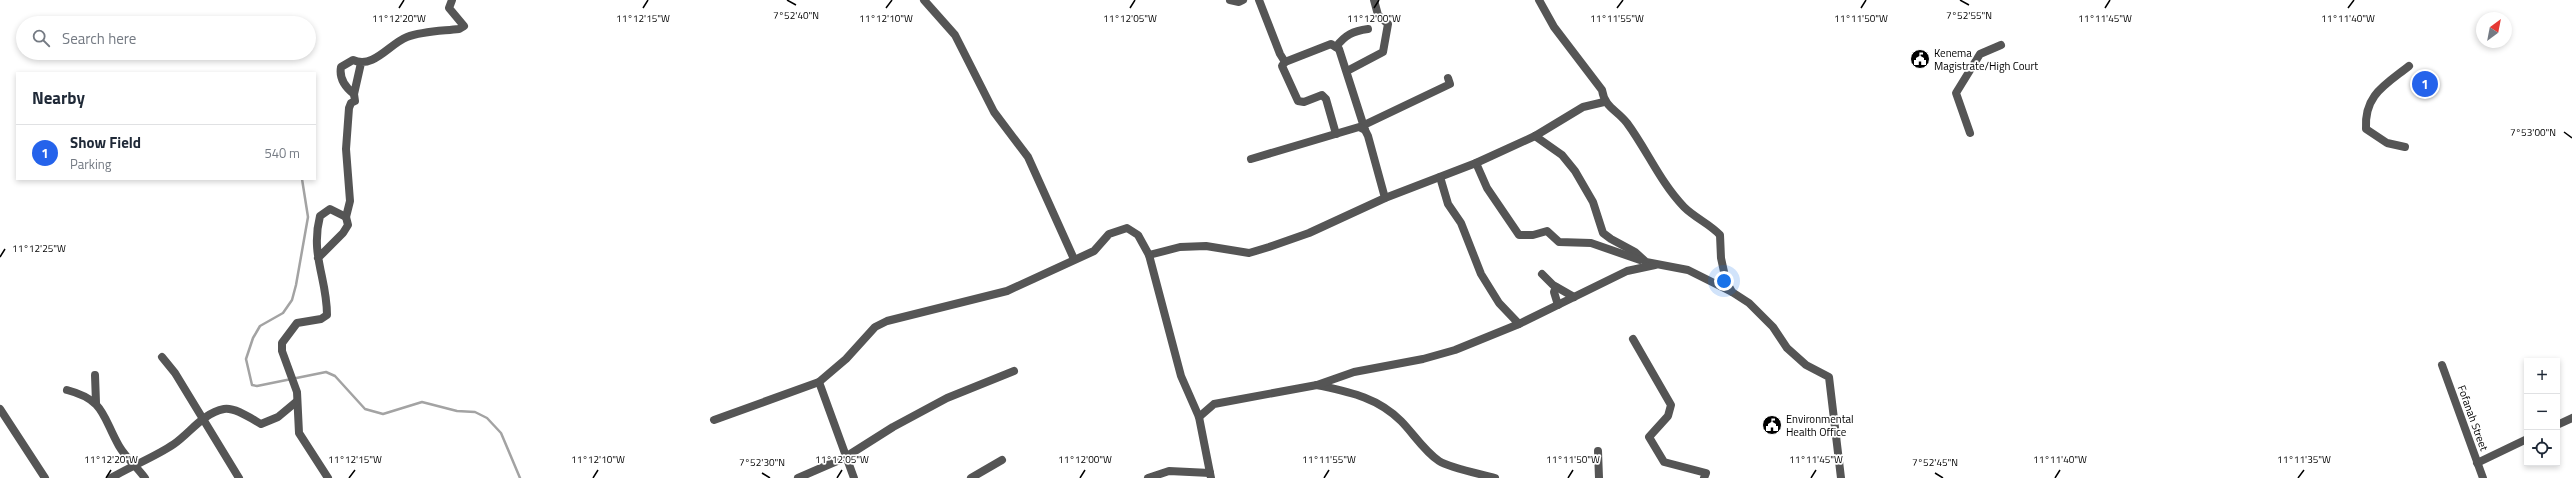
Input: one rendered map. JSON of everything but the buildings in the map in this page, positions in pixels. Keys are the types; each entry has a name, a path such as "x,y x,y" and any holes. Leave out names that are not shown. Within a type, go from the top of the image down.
{"street":[{"path":"354,94 344,83 340,72 341,66 353,60 361,63 391,49 406,37 444,32 464,26 449,8 452,0"},
{"path":"924,0 955,35 987,100 1028,157 1074,260"},
{"path":"1230,0 1239,2 1243,0"},
{"path":"1259,0 1280,54 1285,62"},
{"path":"1347,70 1383,52 1388,24 1378,15 1374,0"},
{"path":"1539,0 1554,27 1602,90 1604,102 1626,122 1648,154 1669,191 1685,208 1720,236 1721,258 1726,280 1732,292"},
{"path":"1336,47 1343,38 1354,31 1368,28"},
{"path":"1336,134 1326,99 1322,95 1304,102 1298,101 1282,66 1285,62 1320,46 1331,44 1340,49 1386,198"},
{"path":"1970,133 1956,94 1980,54 2001,45"},
{"path":"318,258 343,233 348,225 346,217 350,201 346,149 349,108 351,103 355,101 354,94 361,63"},
{"path":"2405,147 2387,143 2366,129 2366,111 2372,98 2409,66"},
{"path":"1251,159 1359,127 1364,127 1450,84 1448,78"},
{"path":"1150,255 1180,247 1206,246 1249,252 1309,233 1386,198 1476,164 1535,136 1583,107 1604,102"},
{"path":"1535,136 1562,155 1575,171 1593,202 1603,233 1635,252 1646,262"},
{"path":"1476,164 1487,188 1519,235 1534,235 1547,231 1560,242 1591,243 1646,262 1688,270 1732,292 1749,303 1773,327 1787,348 1806,365 1829,377 1841,478"},
{"path":"1440,177 1448,204 1461,222 1481,274 1499,303 1519,324"},
{"path":"328,478 299,434 296,402 297,392 282,351 282,343 287,334 297,323 321,319 327,315 327,302 318,258 316,233 320,216 330,209 346,217"},
{"path":"714,420 819,382 846,359 875,327 887,321 1007,291 1094,251 1109,234 1127,228 1138,235 1150,255 1181,376 1199,417 1211,476 1169,471 1148,478"},
{"path":"1199,417 1214,404 1317,385 1354,372 1455,350 1519,324 1627,271 1659,264"},
{"path":"1542,274 1556,287 1574,297"},
{"path":"1556,287 1554,292 1558,305"},
{"path":"1633,339 1672,405 1668,416 1649,436 1664,462 1706,473 1704,478"},
{"path":"162,357 175,373 239,478"},
{"name":"Fofanah Street","path":"2442,365 2483,478"},
{"path":"798,478 844,458 893,427 947,398 1014,371"},
{"path":"95,375 96,403"},
{"path":"819,382 844,458 854,478"},
{"path":"1317,385 1362,395 1379,404 1400,420 1438,460 1449,466 1494,478"},
{"path":"67,390 86,395 96,403 120,448 135,464 145,478"},
{"path":"111,478 173,445 203,420 225,408 261,424 278,417 296,402"},
{"path":"0,409 45,478"},
{"path":"2560,424 2572,418"},
{"path":"2477,463 2524,440"},
{"path":"1598,451 1599,478"},
{"path":"971,478 1002,460"}],"waterway":[{"path":"302,180 308,217 296,285 292,300 283,313 260,326 253,338 246,359 252,385 257,386 326,372 335,376 365,409 383,414 422,402 457,411 475,412 487,418 501,433 520,478"}],"place":[{"name":"Kenema Magistrate/High Court","path":"1920,59"},
{"name":"Show Field","path":"2425,84"},
{"name":"Environmental Health Office","path":"1772,425"}]}
